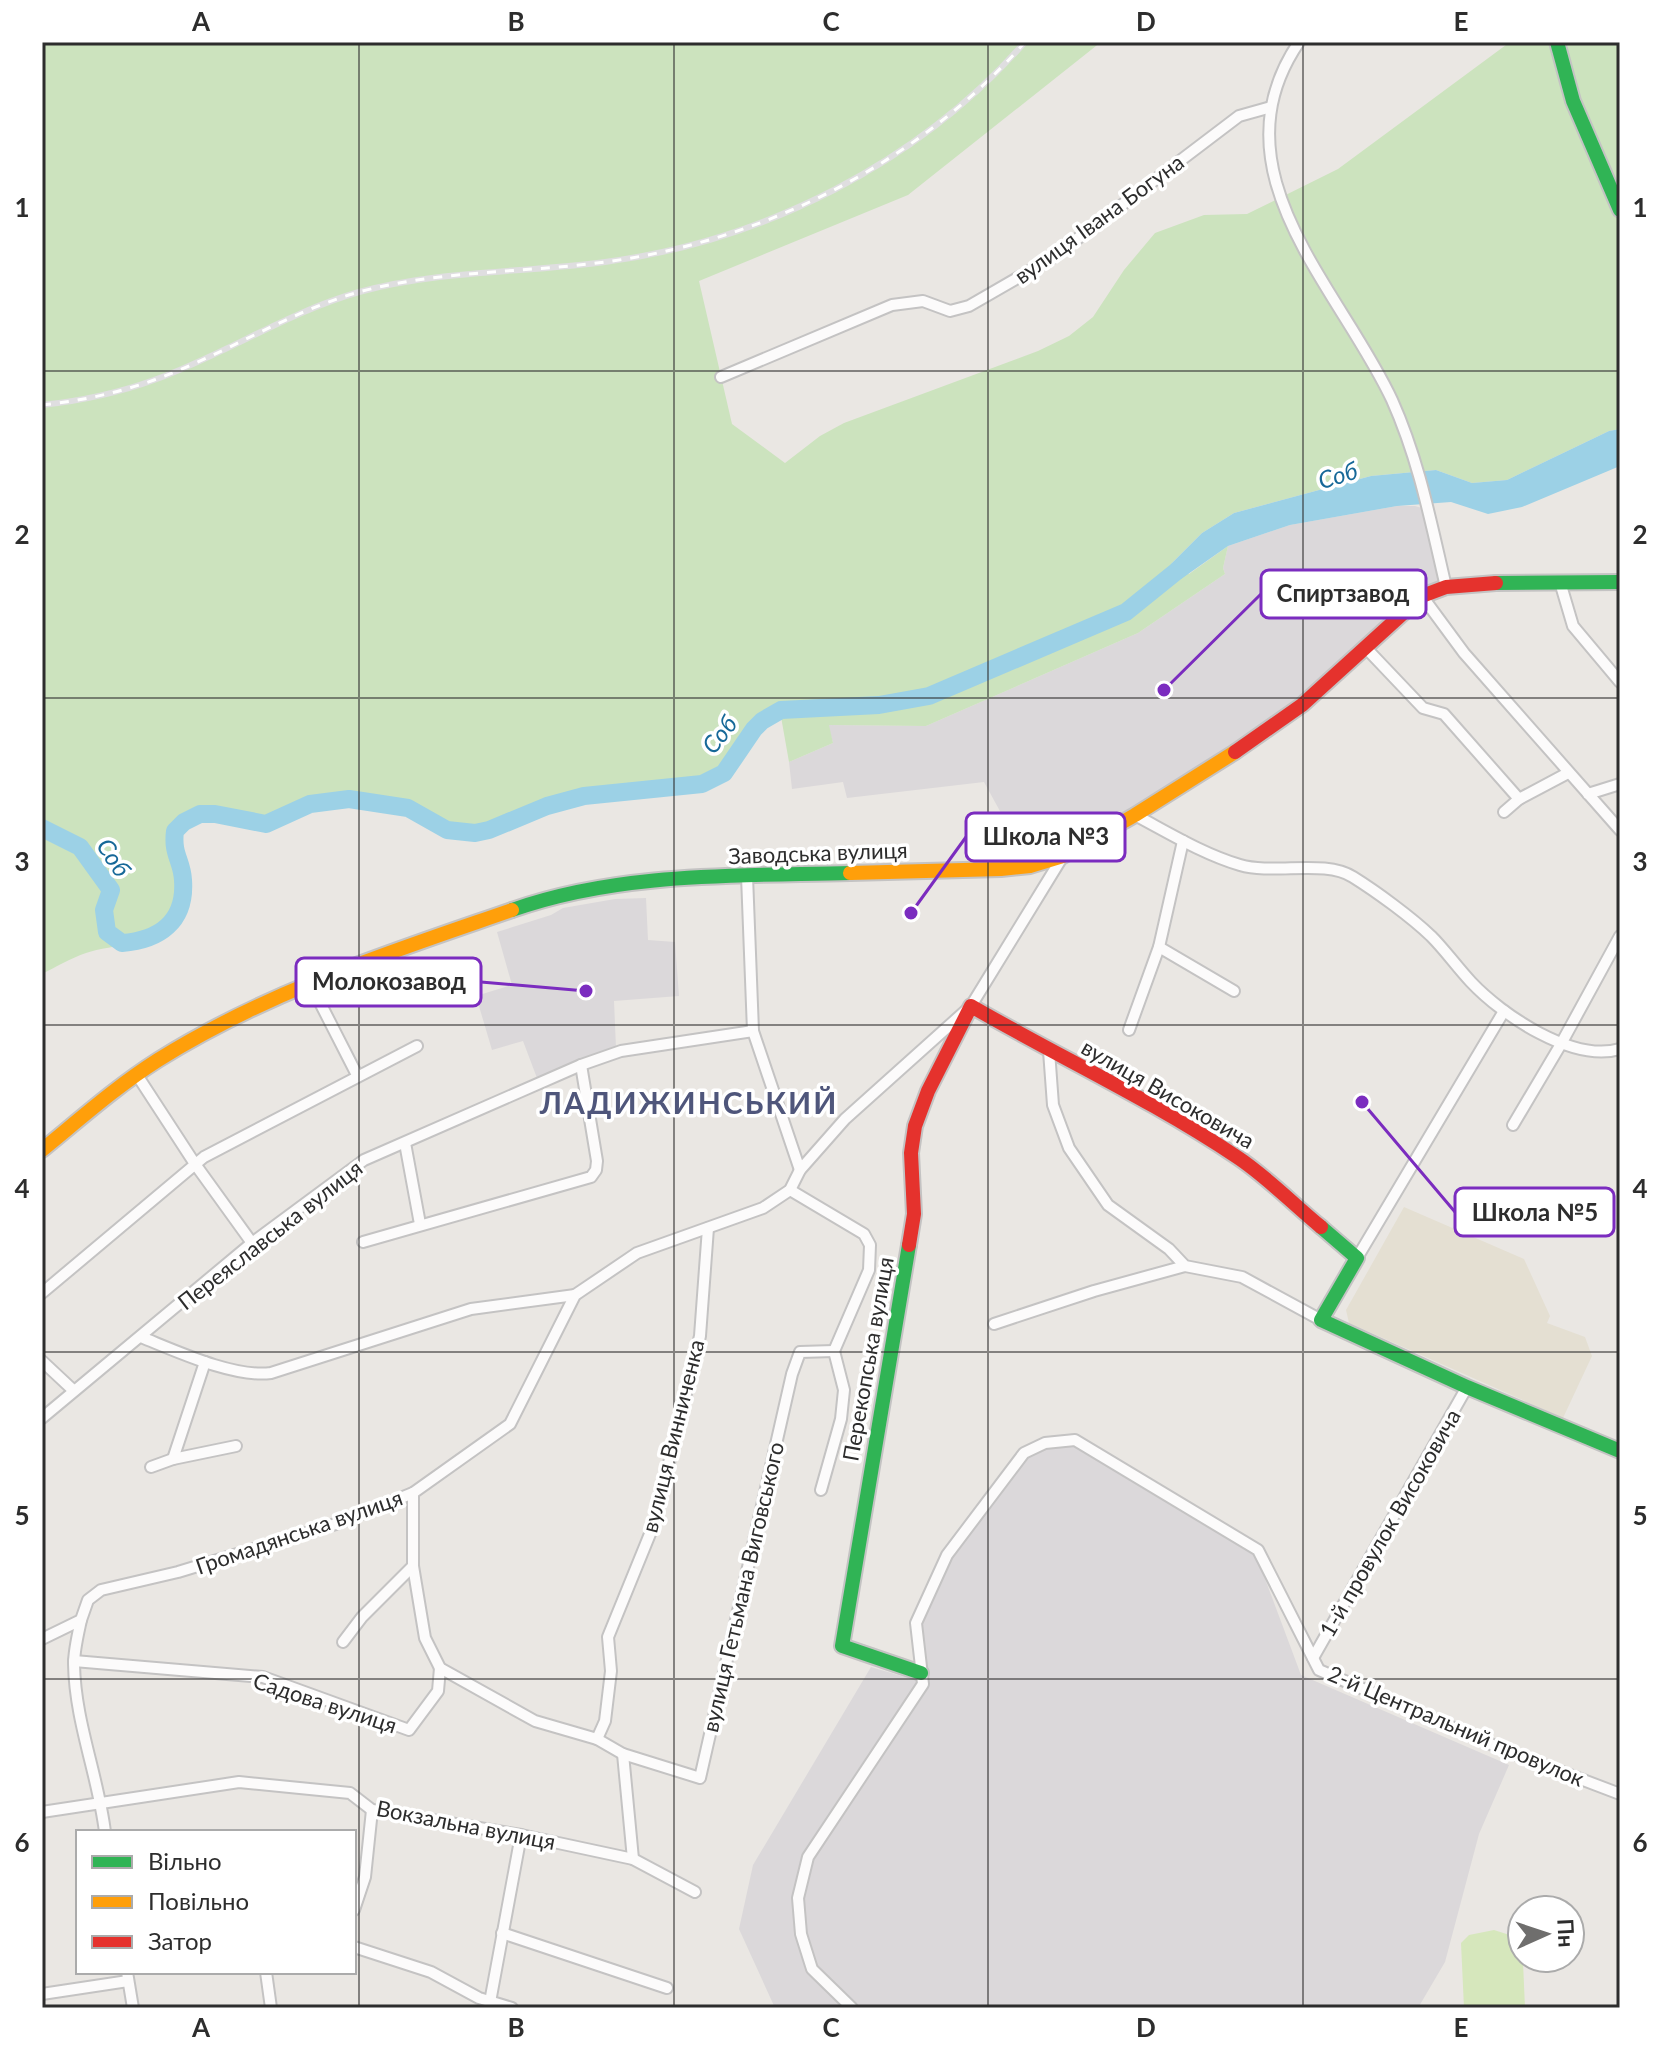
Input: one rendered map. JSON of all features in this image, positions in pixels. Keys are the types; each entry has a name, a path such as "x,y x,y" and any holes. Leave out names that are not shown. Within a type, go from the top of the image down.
{"main road":[{"path":"1557,42 1573,101 1620,210"},
{"name":"Заводська вулиця","path":"42,1150 172,1051 310,983 366,960 568,891 747,876 1001,869 1030,866 1063,856 1135,815 1277,725 1422,596 1446,587 1478,583 1620,582"},
{"name":"вулиця Високовича","path":"971,1006 1142,1099 1239,1158 1357,1258"},
{"name":"Перекопська вулиця","path":"921,1673 842,1646 913,1224 915,1209 910,1163 915,1123 971,1006"},
{"path":"1357,1258 1321,1320 1467,1387 1620,1451"}],"street":[{"path":"1299,42 1277,81 1271,107 1269,138 1272,162 1288,218 1311,265 1375,368 1416,458 1446,587"},
{"name":"вулиця Івана Богуна","path":"721,377 892,305 923,301 950,311 969,306 1052,258 1239,116 1271,107"},
{"path":"1560,582 1573,626 1620,682"},
{"path":"1422,596 1464,653 1620,830"},
{"path":"1365,647 1423,708 1444,714 1519,799"},
{"path":"1504,812 1519,799 1568,773"},
{"path":"1588,794 1620,784"},
{"path":"1135,815 1183,841 1241,866 1284,870 1335,869 1351,875 1430,935 1472,984 1504,1011 1561,1044 1609,1052 1620,1049"},
{"path":"1129,1030 1159,947 1183,841"},
{"path":"821,1490 841,1419 844,1390 834,1351 869,1270 870,1245 864,1234 790,1190 800,1170 860,1105 971,1006 1063,856"},
{"path":"747,876 753,1031 800,1170"},
{"path":"1513,1125 1620,936"},
{"path":"1159,947 1234,991"},
{"path":"310,983 357,1075"},
{"path":"1357,1258 1504,1011"},
{"name":"Переяславська вулиця","path":"42,1418 252,1243 349,1169 581,1065 621,1051 753,1031"},
{"path":"42,1293 195,1164 357,1075 417,1046"},
{"path":"1049,1051 1053,1105 1069,1148 1108,1205 1169,1249 1185,1266"},
{"path":"363,1242 591,1177 597,1161 581,1065"},
{"path":"137,1075 195,1164 252,1243"},
{"path":"405,1143 420,1224"},
{"name":"Громадянська вулиця","path":"105,1830 79,1713 74,1661 88,1600 101,1590 178,1572 325,1527 413,1493 510,1424 575,1295 637,1253 763,1208 790,1190"},
{"name":"вулиця Винниченка","path":"597,1739 605,1721 611,1671 608,1637 654,1524 700,1336 708,1228"},
{"path":"994,1324 1094,1291 1185,1266 1242,1277 1321,1320"},
{"path":"141,1337 205,1362 259,1375 471,1309 575,1295"},
{"name":"вулиця Гетьмана Виговського","path":"623,1754 700,1778 792,1374 800,1352 834,1351"},
{"path":"42,1361 73,1390"},
{"path":"173,1459 205,1362"},
{"name":"1-й провулок Високовича","path":"1313,1658 1467,1387"},
{"name":"2-й Центральний провулок","path":"921,1673 916,1623 947,1555 1024,1453 1045,1443 1075,1440 1258,1550 1319,1670 1507,1751 1620,1794"},
{"path":"151,1467 173,1459 236,1446"},
{"path":"413,1493 413,1566 425,1638 440,1668 535,1721 597,1739 623,1754 633,1859"},
{"path":"343,1642 362,1617 413,1566"},
{"name":"Громадянська вулиця","path":"42,1639 81,1620"},
{"name":"Садова вулиця","path":"74,1661 263,1677 409,1730 438,1691 440,1668"},
{"path":"852,2008 812,1969 801,1934 798,1898 808,1857 923,1684 921,1673"},
{"name":"Вокзальна вулиця","path":"42,1812 239,1782 350,1793 372,1810 521,1835 633,1859 695,1892"},
{"path":"356,1904 365,1877 372,1810"},
{"path":"483,2003 502,1933 521,1835"},
{"path":"502,1933 667,1988"},
{"path":"356,1948 431,1972 483,2003 512,2008"},
{"path":"266,1974 271,2008"},
{"path":"42,1994 127,1976 133,2008"}],"shaded area":[{"path":"1397,506 1429,510 1446,587 1422,596 1337,675 1135,815 1030,866 984,782 847,798 843,782 792,789 789,762 833,743 828,725 926,726 1138,633 1225,574 1223,568 1228,546 1290,525"},
{"path":"646,898 648,940 675,942 679,996 614,1001 616,1048 537,1078 523,1041 492,1050 476,996 512,985 497,932 551,915 563,908 615,899"},
{"path":"1404,1207 1524,1259 1550,1316 1547,1323 1585,1337 1592,1356 1563,1418 1349,1323 1346,1310"},
{"path":"1074,1443 1255,1552 1301,1675 1509,1765 1479,1834 1445,1962 1418,2008 775,2008 739,1929 753,1865 871,1667 925,1683 919,1624 950,1557 1026,1455 1046,1445"}],"green space":[{"path":"42,42 1101,42 908,195 699,281 732,424 785,463 820,436 844,423 1038,351 1069,336 1093,317 1124,270 1155,233 1204,215 1247,214 1338,169 1510,42 1620,42 1620,429 1609,431 1507,480 1472,483 1436,470 1371,476 1234,513 1202,533 1171,564 1189,574 1228,546 1223,568 1225,574 1138,633 926,726 829,725 833,743 789,762 780,711 758,727 725,772 703,784 575,799 481,832 456,831 403,806 353,799 312,804 263,825 211,814 193,817 182,823 174,837 183,889 173,920 166,929 134,943 80,955 42,974"},
{"path":"1494,1930 1506,1934 1506,1974 1524,1974 1525,2008 1464,2008 1461,1943 1469,1935"}],"water":[{"path":"1620,429 1620,466 1522,507 1488,514 1451,502 1397,506 1290,525 1228,546 1181,579 1166,580 1171,564 1202,533 1234,513 1371,476 1436,470 1472,483 1507,480 1609,431"}],"waterway":[{"name":"Соб","path":"42,828 80,847 111,890 104,910 107,932 122,943 135,941 158,933 175,918 183,895 175,831 200,814 266,824 310,804 349,799 408,808 447,830 475,833 547,806 584,796 702,784 724,773 754,729 781,710 879,705 929,696 1126,612 1183,566"}],"railway":[{"path":"42,405 99,396 154,380 307,311 359,292 420,280 605,262 723,236 780,215 835,190 937,124 983,85 1025,42"}],"traffic: fast":[{"path":"1557,42 1573,101 1620,210"},
{"path":"1496,583 1620,582"},
{"path":"512,910 553,898 636,882 850,873"},
{"path":"1321,1227 1357,1258 1321,1320 1467,1387 1620,1451"},
{"path":"909,1245 842,1646 921,1673"}],"traffic: slow":[{"path":"850,873 1001,869 1030,866 1063,856 1235,752"},
{"path":"42,1150 143,1070 243,1013 331,975 512,910"}],"traffic: jam":[{"path":"1235,752 1302,705 1422,596 1446,587 1496,583"},
{"path":"909,1245 914,1214 911,1153 915,1126 928,1091 971,1006 1205,1136 1258,1173 1321,1227"}],"place":[{"name":"Спиртзавод","path":"1164,690"},
{"name":"Школа №3","path":"911,913"},
{"name":"Молокозавод","path":"586,991"},
{"name":"Школа №5","path":"1362,1102"}],"district":[{"name":"ЛАДИЖИНСЬКИЙ","path":"689,1104"}]}
